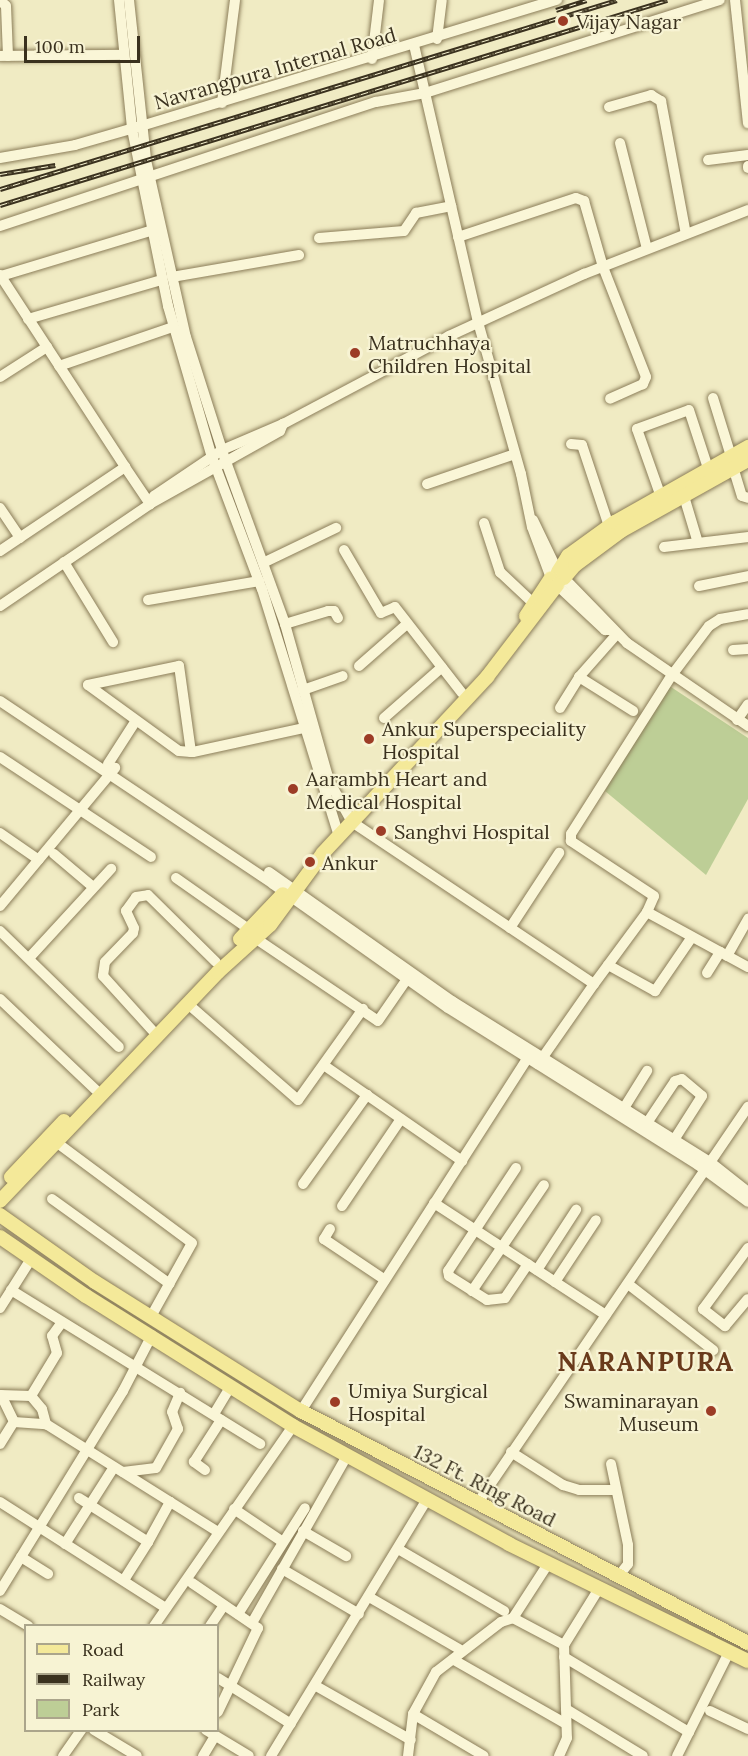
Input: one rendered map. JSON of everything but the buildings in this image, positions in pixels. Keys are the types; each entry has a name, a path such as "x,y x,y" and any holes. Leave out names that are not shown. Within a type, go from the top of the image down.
{"main road":[{"path":"0,1201 253,934 337,832 462,693 558,578 621,531 732,462 748,447"},
{"path":"349,819 487,676 558,578 568,556 609,526 660,494 708,468 748,460"},
{"path":"0,1190 216,962 253,934"},
{"name":"132 Ft. Ring Road","path":"0,1215 67,1263 301,1411 618,1577 748,1642"},
{"name":"132 Ft. Ring Road","path":"0,1236 31,1259 293,1426 548,1564 600,1587 748,1661"}],"street":[{"path":"0,0 6,6 4,56 124,54"},
{"path":"119,0 124,54 136,128 166,279 173,327 259,580 337,832"},
{"path":"129,0 136,128"},
{"path":"222,103 235,0"},
{"path":"372,59 379,0"},
{"path":"437,39 442,0"},
{"name":"Navrangpura Internal Road","path":"0,159 136,128 437,39 526,5 557,0"},
{"path":"0,226 376,102 425,93 720,0"},
{"path":"735,0 744,49 748,123"},
{"path":"414,45 478,322 533,520 558,578 615,632 672,675 748,726"},
{"path":"609,107 651,95 660,101 686,234"},
{"path":"620,143 647,249"},
{"path":"708,160 748,155"},
{"path":"145,178 150,231 218,458 265,562 285,624 329,781 349,819 594,984"},
{"path":"458,237 581,199 603,267 646,377 643,384 610,399"},
{"path":"700,227 705,220 748,203"},
{"path":"319,238 404,231 411,216 451,206"},
{"path":"0,606 218,458 478,322 603,267 748,210"},
{"path":"150,231 0,276 150,504"},
{"path":"28,319 166,279 299,255"},
{"path":"59,366 173,327"},
{"path":"0,377 47,347"},
{"path":"713,398 742,496 748,498"},
{"path":"660,494 636,429 688,410 708,468"},
{"path":"571,444 582,445 609,526"},
{"path":"427,484 514,454"},
{"path":"0,551 125,467"},
{"path":"683,493 698,543"},
{"path":"0,508 20,538"},
{"path":"484,523 500,572 534,604"},
{"path":"265,562 336,528"},
{"path":"664,547 748,537"},
{"path":"344,550 381,613 395,607 462,693"},
{"path":"64,562 113,642"},
{"path":"699,586 748,576"},
{"path":"148,600 259,580"},
{"path":"285,624 328,611 333,611 338,618"},
{"path":"301,1411 462,1161 535,1058 647,912 654,896 570,838 672,675 714,621 748,614"},
{"path":"359,666 407,624"},
{"path":"560,708 579,677 615,632"},
{"path":"733,650 748,649"},
{"path":"191,752 179,666 88,685 135,722 179,751 191,752 304,728"},
{"path":"384,718 442,667"},
{"path":"303,690 343,676"},
{"path":"579,677 633,711"},
{"path":"0,700 111,768 535,1058 624,1108 674,1140 748,1202"},
{"path":"738,720 748,704"},
{"path":"0,906 82,810 111,768 135,722"},
{"path":"0,757 151,857"},
{"path":"0,832 39,860"},
{"path":"510,928 559,853"},
{"path":"54,854 93,887"},
{"path":"30,957 111,869"},
{"path":"176,878 378,1021 407,979"},
{"path":"290,891 407,979 748,1192"},
{"path":"152,1030 103,976 105,962 133,933 134,928 126,911 136,897 148,895 216,962"},
{"path":"647,912 748,967"},
{"path":"707,972 748,919"},
{"path":"0,931 30,957 119,1047"},
{"path":"608,965 655,991 692,937"},
{"path":"0,999 96,1090"},
{"path":"188,1004 298,1100 325,1066 363,1010"},
{"path":"325,1066 462,1161"},
{"path":"624,1108 647,1071"},
{"path":"647,1123 675,1081 682,1079 702,1096 674,1140"},
{"path":"303,1184 367,1095"},
{"path":"477,1504 748,1107"},
{"path":"342,1206 401,1119"},
{"path":"56,1142 192,1244 152,1316"},
{"path":"516,1168 448,1271 449,1276 487,1300 505,1298 533,1267 576,1210"},
{"path":"472,1291 544,1185"},
{"path":"52,1199 170,1284"},
{"path":"434,1203 606,1315"},
{"path":"555,1282 596,1220"},
{"path":"330,1229 324,1239 385,1280"},
{"path":"746,1256 703,1309 725,1326 748,1299"},
{"path":"0,1308 31,1259"},
{"path":"628,1284 713,1350"},
{"path":"11,1290 136,1365 260,1444"},
{"path":"31,1396 57,1353 52,1336 62,1322"},
{"path":"0,1591 86,1450 152,1335"},
{"path":"205,1470 194,1462 218,1417 231,1386"},
{"path":"65,1544 88,1505 118,1470 156,1468 178,1429 172,1412 180,1393"},
{"path":"14,1422 0,1395 31,1396 42,1409 46,1424"},
{"path":"14,1422 46,1424 218,1532"},
{"path":"0,1444 14,1422"},
{"path":"155,1624 293,1426"},
{"path":"511,1452 563,1485 579,1490 616,1490"},
{"path":"252,1623 348,1454"},
{"path":"611,1464 628,1564 618,1577"},
{"path":"78,1498 148,1542"},
{"path":"271,1756 316,1686 428,1498"},
{"path":"0,1502 166,1608"},
{"path":"124,1580 170,1502"},
{"path":"238,1614 305,1508"},
{"path":"234,1509 283,1542"},
{"path":"303,1531 346,1556"},
{"path":"398,1549 564,1645"},
{"path":"21,1557 48,1574"},
{"path":"408,1756 413,1714 436,1672 501,1622 548,1564"},
{"path":"282,1569 359,1614"},
{"path":"192,1583 258,1628 219,1710"},
{"path":"559,1756 567,1738 564,1645 600,1587"},
{"path":"369,1597 459,1649"},
{"path":"211,1624 224,1605"},
{"path":"0,1609 25,1624"},
{"path":"677,1756 729,1652"},
{"path":"564,1657 689,1732"},
{"path":"454,1660 566,1724"},
{"path":"219,1679 291,1724"},
{"path":"316,1686 411,1740"},
{"path":"566,1709 643,1756"},
{"path":"710,1711 748,1729"},
{"path":"413,1714 484,1756"},
{"path":"63,1756 80,1732"},
{"path":"96,1732 137,1756"},
{"path":"203,1756 209,1732 249,1756"}],"green space":[{"path":"665,683 748,738 748,799 706,875 605,791"}],"railway":[{"path":"556,10 586,0"},
{"path":"0,189 617,0"},
{"path":"0,205 667,0"},
{"path":"0,174 55,165"}],"place":[{"name":"Vijay Nagar","path":"563,21"},
{"name":"Matruchhaya Children Hospital","path":"355,353"},
{"name":"Ankur Superspeciality Hospital","path":"369,739"},
{"name":"Aarambh Heart and Medical Hospital","path":"293,789"},
{"name":"Sanghvi Hospital","path":"381,831"},
{"name":"Ankur","path":"310,862"},
{"name":"Umiya Surgical Hospital","path":"335,1402"},
{"name":"Swaminarayan Museum","path":"711,1411"}],"district":[{"name":"NARANPURA","path":"646,1362"}]}
